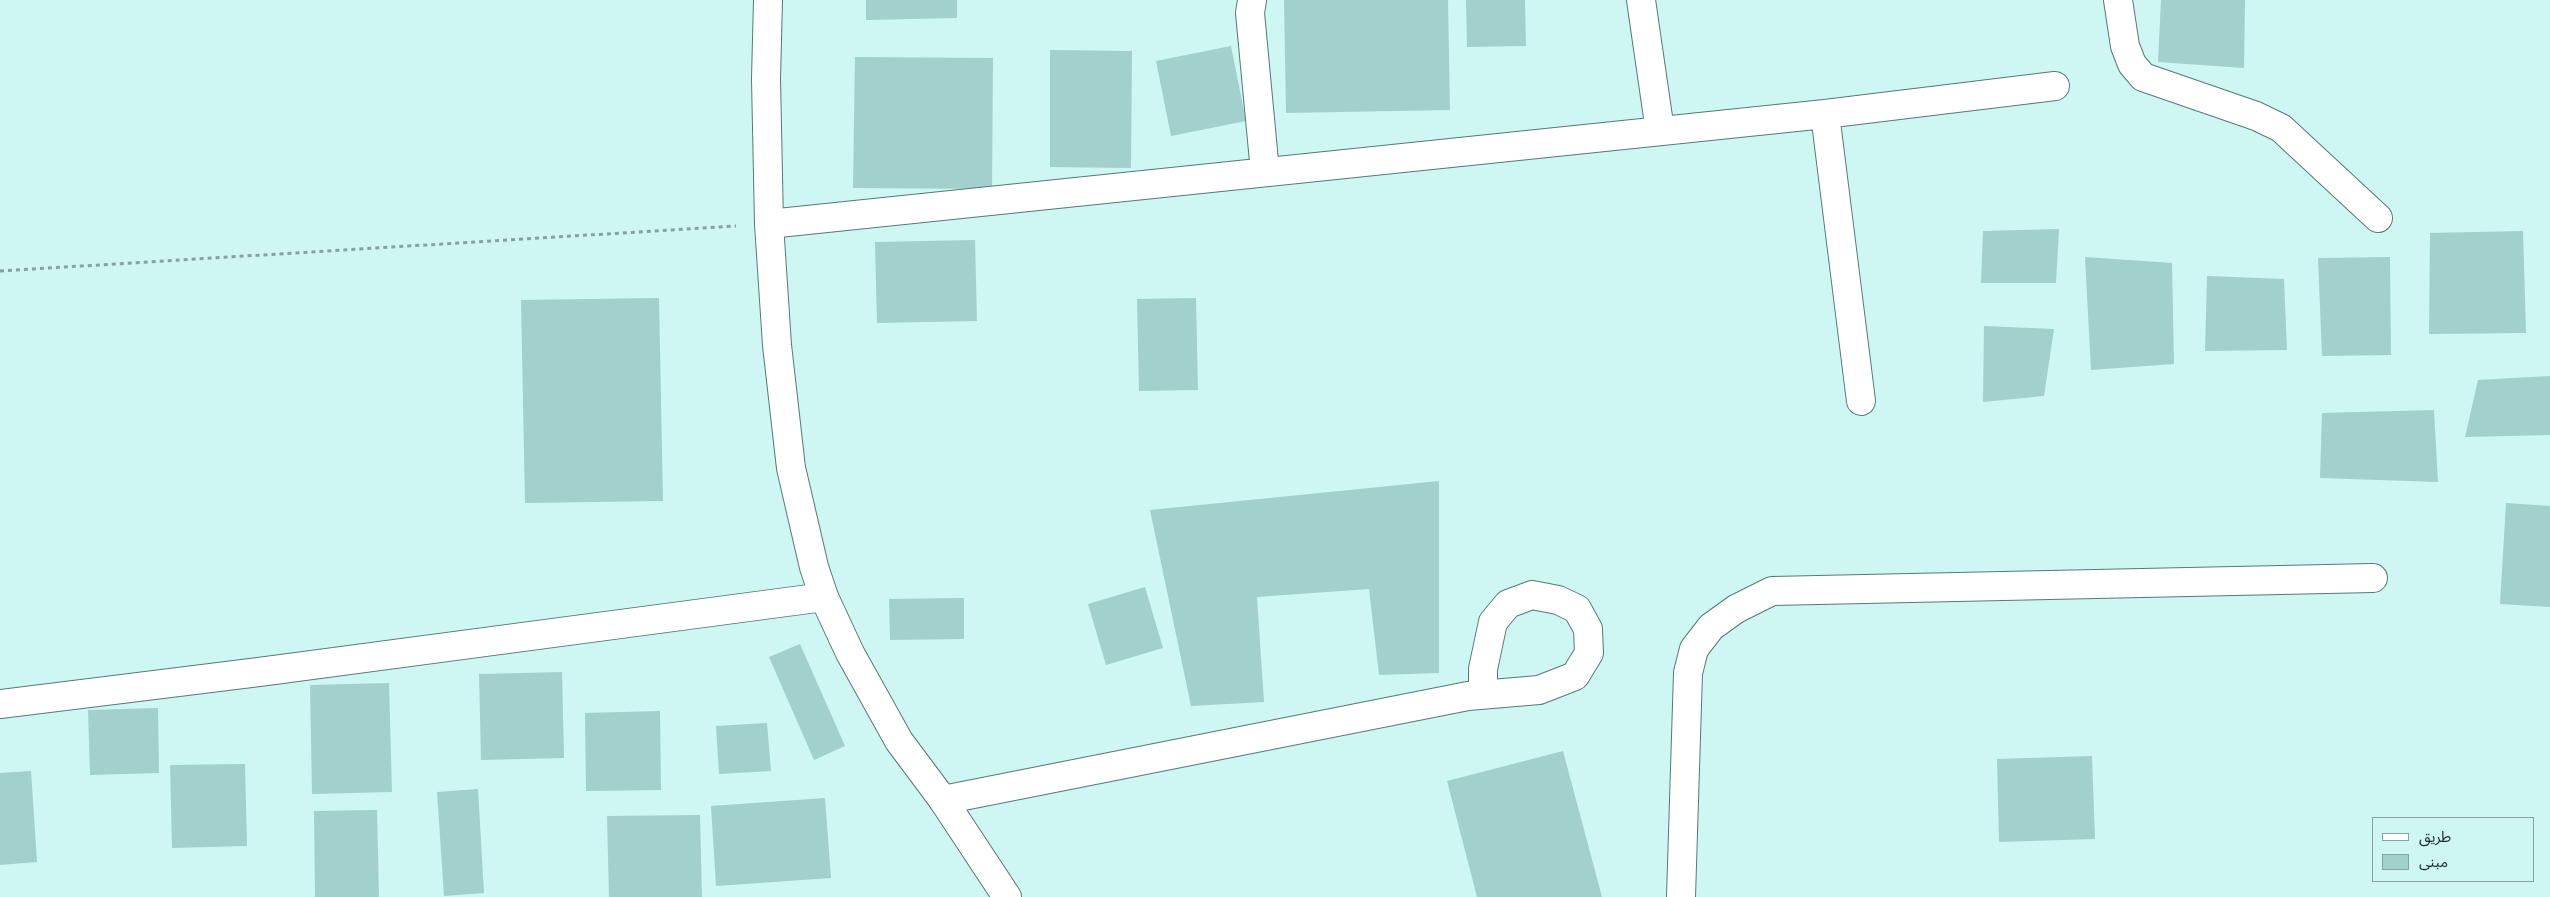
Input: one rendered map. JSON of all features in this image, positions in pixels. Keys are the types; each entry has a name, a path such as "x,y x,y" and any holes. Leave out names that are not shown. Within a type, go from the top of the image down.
{"street":[{"path":"768,0 766,79 770,224 777,345 791,468 814,567 824,596 850,653 899,741 943,800 1007,897"},
{"path":"1252,0 1250,13 1265,172"},
{"path":"1641,0 1660,131"},
{"path":"2118,0 2125,46 2132,64 2143,77 2256,116 2281,128 2378,218"},
{"path":"770,224 1825,114 2055,86"},
{"path":"1825,114 1861,401"},
{"path":"1681,897 1688,673 1694,649 1712,627 1736,609 1772,591 2373,578"},
{"path":"0,704 259,672 824,596"},
{"path":"943,800 1483,694"}],"path":[{"path":"0,271 770,224"}],"building":[{"path":"866,0 957,0 957,18 866,20"},
{"path":"1284,0 1448,0 1450,110 1286,113"},
{"path":"1466,0 1525,0 1526,46 1467,47"},
{"path":"2161,0 2245,0 2244,68 2158,62"},
{"path":"1231,46 1246,121 1171,136 1156,61"},
{"path":"1050,50 1132,51 1131,168 1050,167"},
{"path":"855,57 993,58 992,189 853,188"},
{"path":"2059,229 2056,283 1981,283 1983,231"},
{"path":"2523,231 2526,333 2429,334 2430,233"},
{"path":"975,240 977,321 877,323 875,242"},
{"path":"2085,257 2172,263 2174,364 2091,370"},
{"path":"2390,257 2391,355 2322,356 2318,258"},
{"path":"2207,276 2284,279 2287,350 2205,351"},
{"path":"659,298 663,501 525,503 521,300"},
{"path":"1196,298 1198,390 1139,391 1137,299"},
{"path":"1984,326 2054,329 2044,396 1983,402"},
{"path":"2550,376 2550,435 2465,437 2478,380"},
{"path":"2434,410 2438,482 2320,478 2322,413"},
{"path":"1439,481 1439,673 1379,675 1369,589 1257,597 1264,702 1191,706 1150,510"},
{"path":"2506,503 2550,506 2550,607 2500,604"},
{"path":"1145,587 1163,648 1106,665 1088,604"},
{"path":"964,598 964,639 890,640 889,599"},
{"path":"800,644 845,746 814,760 769,657"},
{"path":"562,672 564,758 481,760 479,674"},
{"path":"389,683 392,792 312,794 310,685"},
{"path":"158,708 159,773 90,775 88,710"},
{"path":"660,711 661,790 586,791 585,713"},
{"path":"767,723 771,771 719,774 716,726"},
{"path":"1563,751 1602,897 1477,897 1447,781"},
{"path":"2092,756 2095,839 1999,842 1997,759"},
{"path":"245,764 247,846 172,848 170,765"},
{"path":"31,771 37,862 0,865 0,773"},
{"path":"478,789 484,893 444,896 437,792"},
{"path":"825,798 831,878 716,886 711,806"},
{"path":"377,810 379,897 315,897 314,811"},
{"path":"700,815 702,897 609,897 607,816"}]}
